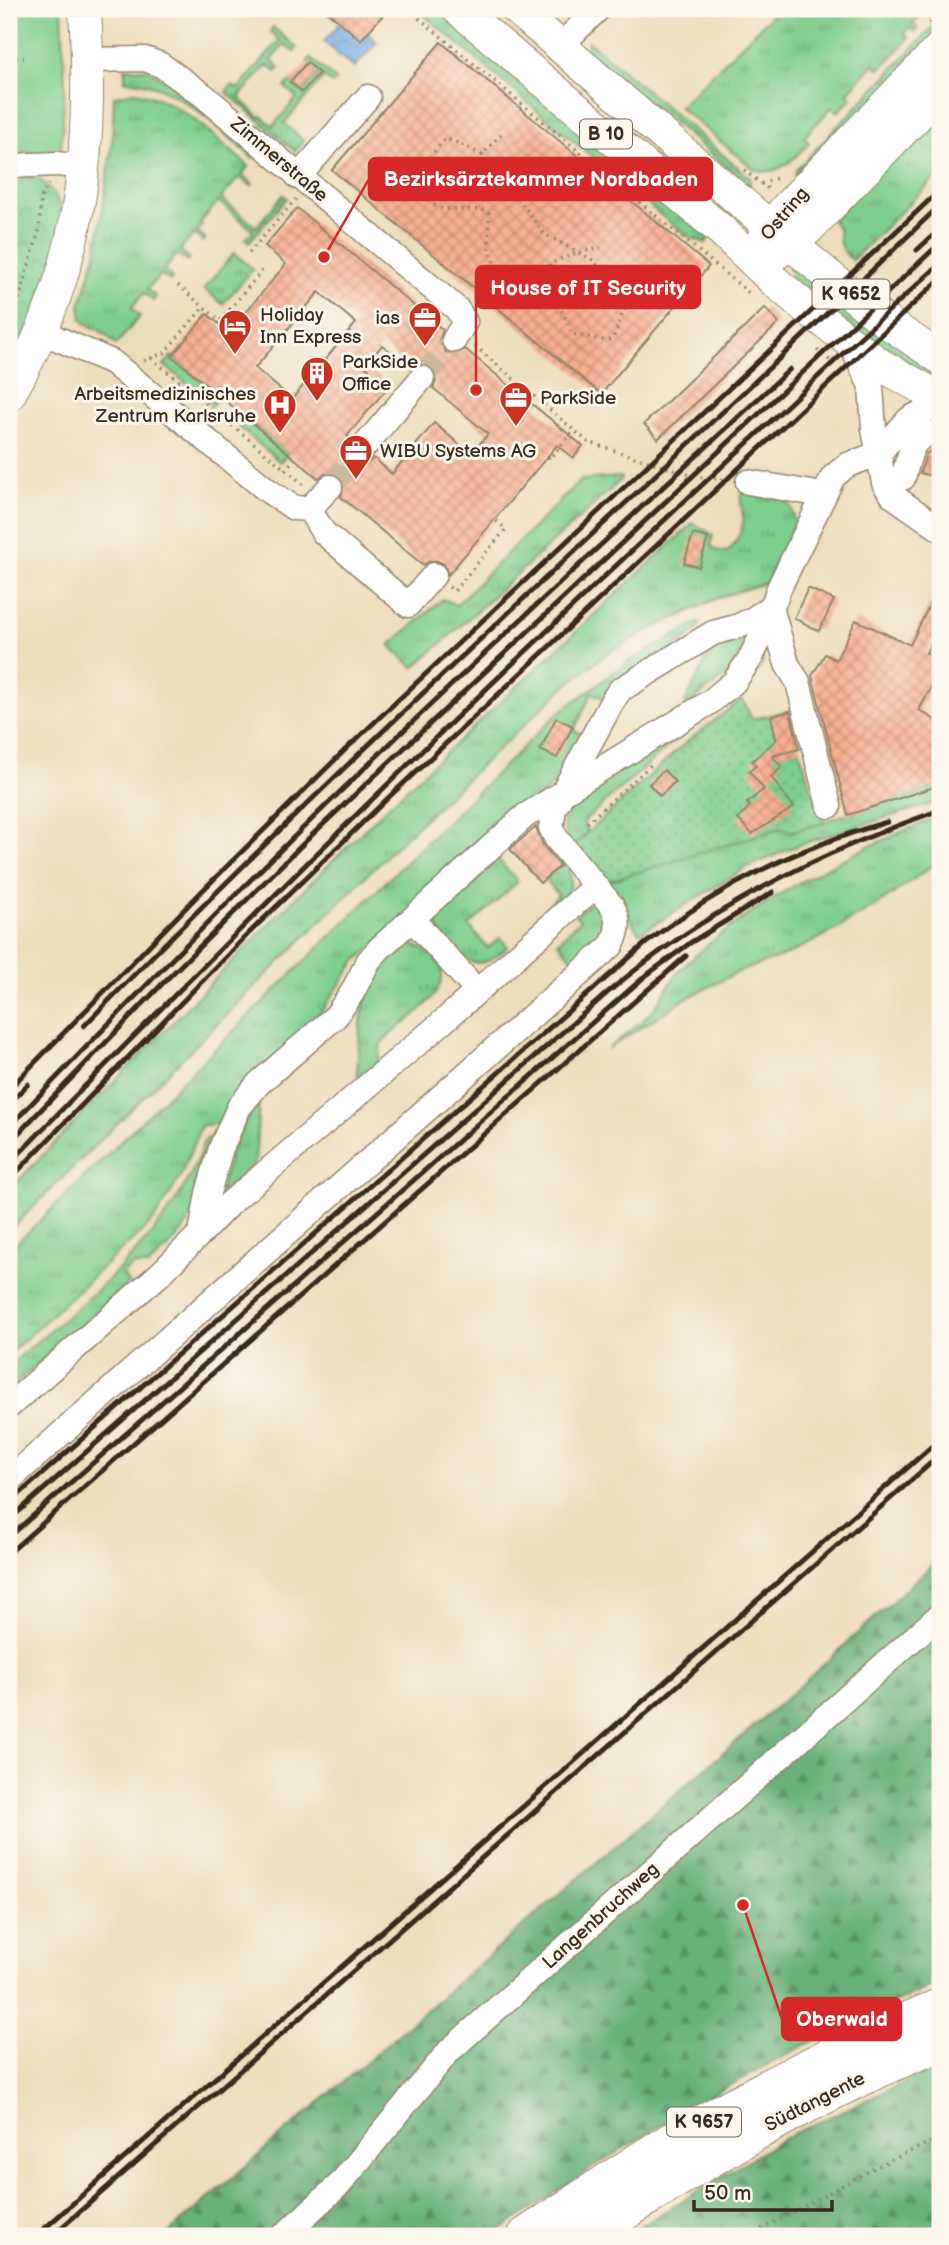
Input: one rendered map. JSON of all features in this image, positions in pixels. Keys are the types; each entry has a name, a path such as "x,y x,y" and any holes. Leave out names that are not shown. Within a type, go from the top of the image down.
{"highway":[{"path":"893,2026 940,1996"},
{"name":"Südtangente","path":"526,2236 685,2133 805,2068 940,2007"},
{"name":"Südtangente","path":"587,2236 759,2130 840,2088 940,2043"}],"main road":[{"path":"9,395 42,332 70,252 80,205 84,168 87,60 85,9"},
{"name":"B 10","path":"458,9 753,260"},
{"name":"B 10","path":"517,9 780,236"},
{"name":"Ostring","path":"753,260 768,257 780,236 940,48"},
{"name":"Ostring","path":"780,236 940,92"},
{"name":"K 9652","path":"780,236 879,317 927,340 940,358"},
{"name":"K 9652","path":"753,260 772,279 878,364 940,398"}],"street":[{"path":"559,47 598,9"},
{"name":"Zimmerstraße","path":"87,60 145,59 162,65 203,95 457,309 465,321 457,336"},
{"path":"303,181 368,97"},
{"path":"9,166 58,164 84,168"},
{"path":"42,332 112,362 267,490 295,508 319,498 323,532 408,604 434,575"},
{"path":"851,344 871,386 874,429 884,483 893,496 940,529"},
{"path":"362,449 422,377"},
{"path":"201,1233 208,1193 221,1148 239,1107 259,1083 336,1016 352,993 369,960 525,816 690,714 734,682 762,635 771,607 833,477 847,465 878,454 909,419 940,406"},
{"path":"903,478 913,443 925,434 940,433"},
{"path":"748,482 823,495"},
{"path":"9,1480 612,945 619,930 618,918 612,906 567,853 551,828 554,808 620,690 712,633 753,620 771,607"},
{"path":"771,607 787,664 798,682 830,806"},
{"path":"9,1406 161,1273 230,1203 595,886"},
{"path":"412,919 477,991"},
{"name":"Langenbruchweg","path":"283,2236 340,2184 449,2051 940,1615"}],"path":[{"path":"408,9 702,255"},
{"path":"9,57 24,58"},
{"path":"482,155 501,134"},
{"path":"553,297 515,293 504,286 489,248 489,213 484,210 443,209 433,205 420,168 434,149 444,139 482,155 503,177 544,234 578,252 593,260 627,303 613,338 608,341 572,334 553,297 549,264 578,252 601,248"},
{"path":"249,253 303,181"},
{"path":"9,333 39,231 41,198 47,185"},
{"path":"178,285 220,321 265,267"},
{"path":"131,376 145,360 164,353 204,307"},
{"path":"457,336 588,442 697,477 748,482"},
{"path":"151,358 319,498"},
{"path":"548,457 549,459 574,429"},
{"path":"578,442 582,437"},
{"path":"285,470 295,458"},
{"path":"462,581 506,529 495,520"},
{"path":"749,2236 880,2165 940,2138"}],"green space":[{"path":"9,9 62,9 65,85 61,151 9,153"},
{"path":"417,9 439,9 709,238 706,243 691,238 668,221"},
{"path":"778,9 938,9 930,17 924,13 913,24 918,29 915,32 910,28 904,33 909,38 880,69 874,64 847,93 852,98 838,112 832,107 804,137 809,143 797,155 778,169 763,171 754,169 679,107"},
{"path":"940,20 940,36 794,182 796,170"},
{"path":"273,27 297,48 294,52 284,44 271,60 280,68 276,72 267,65 239,97 259,117 273,126 297,98 285,87 290,82 302,92 319,73 307,62 310,58 336,80 332,84 324,77 284,123 304,141 295,151 226,92 232,85 238,89 280,40 270,31"},
{"path":"588,41 750,178 750,186 587,50"},
{"path":"125,68 146,69 169,82 255,155 253,158 177,97 160,88 125,81"},
{"path":"134,92 166,102 181,111 249,166 242,174 253,184 251,186 239,177 221,198 256,227 283,195 287,198 249,242 246,239 253,230 218,201 200,223 202,225 197,231 206,239 203,242 194,234 180,250 189,258 187,261 177,254 164,270 172,278 170,281 161,274 147,289 156,297 153,301 144,293 131,308 140,316 116,345 104,333 86,324 82,319 80,306 96,254 112,144 114,96"},
{"path":"940,103 940,173 852,260 841,246 839,229 832,221"},
{"path":"9,173 20,173 40,180 53,192 62,209 57,260 9,372"},
{"path":"234,253 253,269 223,304 204,289"},
{"path":"788,262 940,368 940,389 907,371 792,278"},
{"path":"172,356 220,396 212,405 164,365"},
{"path":"246,418 288,453 280,462 239,427"},
{"path":"621,477 621,480 414,668 390,645 443,599 456,605 581,480"},
{"path":"742,492 786,500 795,522 766,583 720,597 649,630 606,654 564,687 401,841 9,1231 9,1190 245,948 385,809 693,523 713,535 711,544 715,550 727,552 738,538 743,525"},
{"path":"699,622 700,626 695,632 606,699 592,693 574,730 586,737 560,779 355,962 322,1011 220,1124 203,1125 200,1128 180,1177 155,1219 9,1354 9,1251 556,715 628,662"},
{"path":"751,634 729,674 686,705 716,641"},
{"path":"763,659 763,663 747,684 690,727 585,820 584,826 588,832 575,845 781,828 790,832 940,785 940,801 801,844 748,867 640,933 625,910 573,849 564,827 566,815 578,798"},
{"path":"742,699 752,719 790,711 799,750 824,823 789,832 781,828 606,882 574,845 683,745"},
{"path":"940,816 940,860 880,903 789,954 736,973 687,998 608,1049 652,1011 683,967 740,921 804,880 838,862"},
{"path":"493,854 518,882 469,926 488,948 500,938 508,947 490,960 476,963 463,957 444,937 436,923 436,910"},
{"path":"566,861 570,887 559,903 553,908 547,907 558,895 545,879"},
{"path":"591,903 598,903 604,912 606,928 598,943 577,963 558,942 580,920 575,915"},
{"path":"408,945 423,949 436,960 442,970 441,981 427,1004 381,1043 378,1063 359,1077 359,1039 371,980 380,964 392,952"},
{"path":"259,1104 255,1163 220,1193 234,1146 244,1124"},
{"path":"208,1138 214,1139 199,1195 191,1217 177,1238 148,1266 133,1265 122,1274 129,1283 9,1389 9,1366 94,1292 148,1238 171,1208 190,1176 204,1141"},
{"path":"940,1558 940,1982 805,2045 709,2096 598,2164 492,2236 165,2236 790,1695"},
{"path":"940,2066 940,2236 625,2236 786,2137"}],"water":[{"path":"346,16 377,42 354,68 324,42"}],"building":[{"path":"324,9 388,9 361,40"},
{"path":"441,42 709,266 601,394 332,170"},
{"path":"307,62 319,73 302,92 290,82"},
{"path":"297,208 443,330 439,340 446,352 454,355 465,349 583,446 573,458 557,445 448,575 444,564 437,561 423,565 341,497 344,483 340,476 326,473 318,478 172,356 207,314 229,332 286,264 265,246","holes":["319,292 356,323 292,399 255,368","382,345 411,368 418,364 431,366 436,374 433,388 488,434 471,454 434,423 392,474 374,458 368,463 360,464 352,460 347,447 351,439 347,436 389,386 365,366"]},
{"path":"765,308 779,323 658,439 644,424"},
{"path":"933,448 940,448 940,478 920,473 926,454"},
{"path":"693,534 708,538 699,567 684,563"},
{"path":"940,583 940,624 926,653 940,660 940,671 919,710 940,723 940,785 848,815 812,676 825,654 836,660 856,620 910,645"},
{"path":"808,588 834,600 819,631 794,618"},
{"path":"790,711 799,749 772,756 782,767 771,777 794,807 752,834 738,819 750,806 747,803 764,789 749,771 756,766 752,761 776,740 771,716"},
{"path":"556,718 573,726 557,758 540,750"},
{"path":"664,770 675,782 660,796 649,784"},
{"path":"536,827 543,845 560,866 540,883 510,849"}],"tunnel":[{"path":"422,378 454,340"},
{"path":"330,487 362,449"}],"railway":[{"path":"9,1089 206,887 345,750 940,190"},
{"path":"84,1026 188,920 401,714 940,205"},
{"path":"917,250 940,229"},
{"path":"9,1143 165,981 313,834 940,243"},
{"path":"9,1164 275,895 455,719 940,264"},
{"path":"9,1180 249,933 389,797 940,279"},
{"path":"9,1127 192,938 364,769 790,369"},
{"path":"9,1520 607,993 645,963 684,935 765,886 850,845 940,810"},
{"path":"9,1503 646,943 703,903 760,871 821,844 887,822"},
{"path":"9,1537 644,977 690,943 773,892"},
{"path":"9,1553 686,956"},
{"path":"9,1104 28,1084"},
{"path":"36,2236 940,1439"},
{"path":"52,2236 940,1455"}],"place":[{"name":"Bezirksärztekammer Nordbaden","path":"324,257"},
{"name":"ias","path":"425,348"},
{"name":"Holiday Inn Express","path":"235,356"},
{"name":"House of IT Security","path":"476,390"},
{"name":"ParkSide Office","path":"317,403"},
{"name":"ParkSide","path":"516,428"},
{"name":"Arbeitsmedizinisches Zentrum Karlsruhe","path":"280,435"},
{"name":"WIBU Systems AG","path":"356,481"},
{"name":"Oberwald","path":"743,1905"}]}
